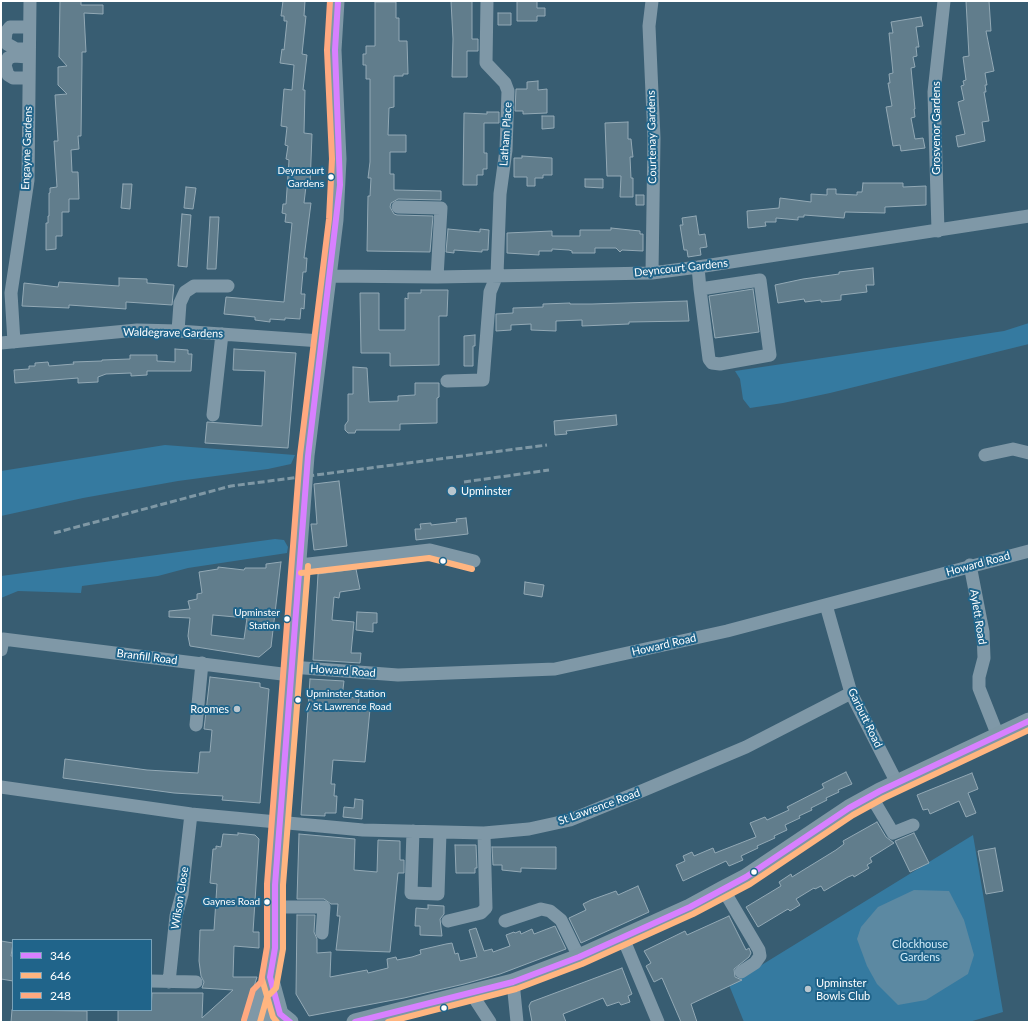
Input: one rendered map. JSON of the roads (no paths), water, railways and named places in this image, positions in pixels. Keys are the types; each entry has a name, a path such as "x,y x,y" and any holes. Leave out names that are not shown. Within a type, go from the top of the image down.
{"main road":[{"path":"355,1022 513,982 579,958 723,889 752,872 849,808 871,796 1029,721"},
{"path":"269,982 280,1014 290,1022"}],"street":[{"name":"Engayne Gardens","path":"7,342 11,313 11,293 28,180 30,1"},
{"path":"269,1022 271,993 269,982 275,948 275,907 279,823 308,456 340,185 335,50 338,1"},
{"name":"Latham Place","path":"448,381 483,380 490,292 497,275 500,194 506,150 508,91 505,83 486,63 487,1"},
{"name":"Courtenay Gardens","path":"652,1 649,26 654,138 652,273"},
{"name":"Grosvenor Gardens","path":"938,231 934,92 944,1"},
{"path":"29,27 10,27 6,32 5,41 7,44 16,49 29,53"},
{"path":"29,53 8,58 5,65 8,75 13,78 29,78"},
{"path":"398,207 441,208 437,277"},
{"name":"Deyncourt Gardens","path":"330,276 437,277 652,273 698,268 1029,216"},
{"path":"698,268 700,289 709,359 712,363 720,364 770,355 760,280 700,289"},
{"path":"178,331 180,303 185,292 194,286 228,286"},
{"name":"Waldegrave Gardens","path":"7,342 137,330 178,331 321,341"},
{"path":"213,415 222,334"},
{"path":"985,455 1012,449 1029,453"},
{"path":"300,565 430,550 474,561"},
{"name":"Howard Road","path":"291,671 398,675 555,669 726,630 826,605 970,565 1029,551"},
{"name":"Aylett Road","path":"970,565 983,632 984,658 979,677 979,688 998,736"},
{"name":"Garbutt Road","path":"826,605 851,693 897,783"},
{"name":"Branfill Road","path":"2,644 291,671"},
{"path":"196,725 202,663"},
{"name":"St Lawrence Road","path":"279,823 363,830 484,833 529,829 570,820 746,747 851,693"},
{"path":"1,788 191,814 279,823"},
{"path":"871,796 893,833 913,825"},
{"name":"Wilson Close","path":"169,982 176,916 182,894 191,814"},
{"path":"413,832 411,893 438,894 440,832"},
{"path":"448,921 482,913 486,908 484,833"},
{"path":"723,889 759,950 760,956 756,963 741,972"},
{"path":"275,907 324,907 322,933"},
{"path":"505,921 541,909 550,911 561,920 579,958"},
{"path":"623,938 658,1022"},
{"path":"152,981 196,982"},
{"path":"252,1022 260,993 269,982"},
{"path":"513,982 517,1022"},
{"path":"471,993 490,1022"}],"railway":[{"path":"54,533 231,486 547,445"},
{"path":"464,482 549,470"}],"place":[{"name":"Deyncourt Gardens","path":"331,177"},
{"name":"Upminster","path":"452,491"},
{"name":"Upminster Station","path":"287,619"},
{"name":"Upminster Station / St Lawrence Road","path":"298,700"},
{"name":"Roomes","path":"237,709"},
{"name":"Gaynes Road","path":"267,902"},
{"name":"Upminster Bowls Club","path":"808,989"}],"park label":[{"name":"Clockhouse Gardens","path":"920,950"}]}
